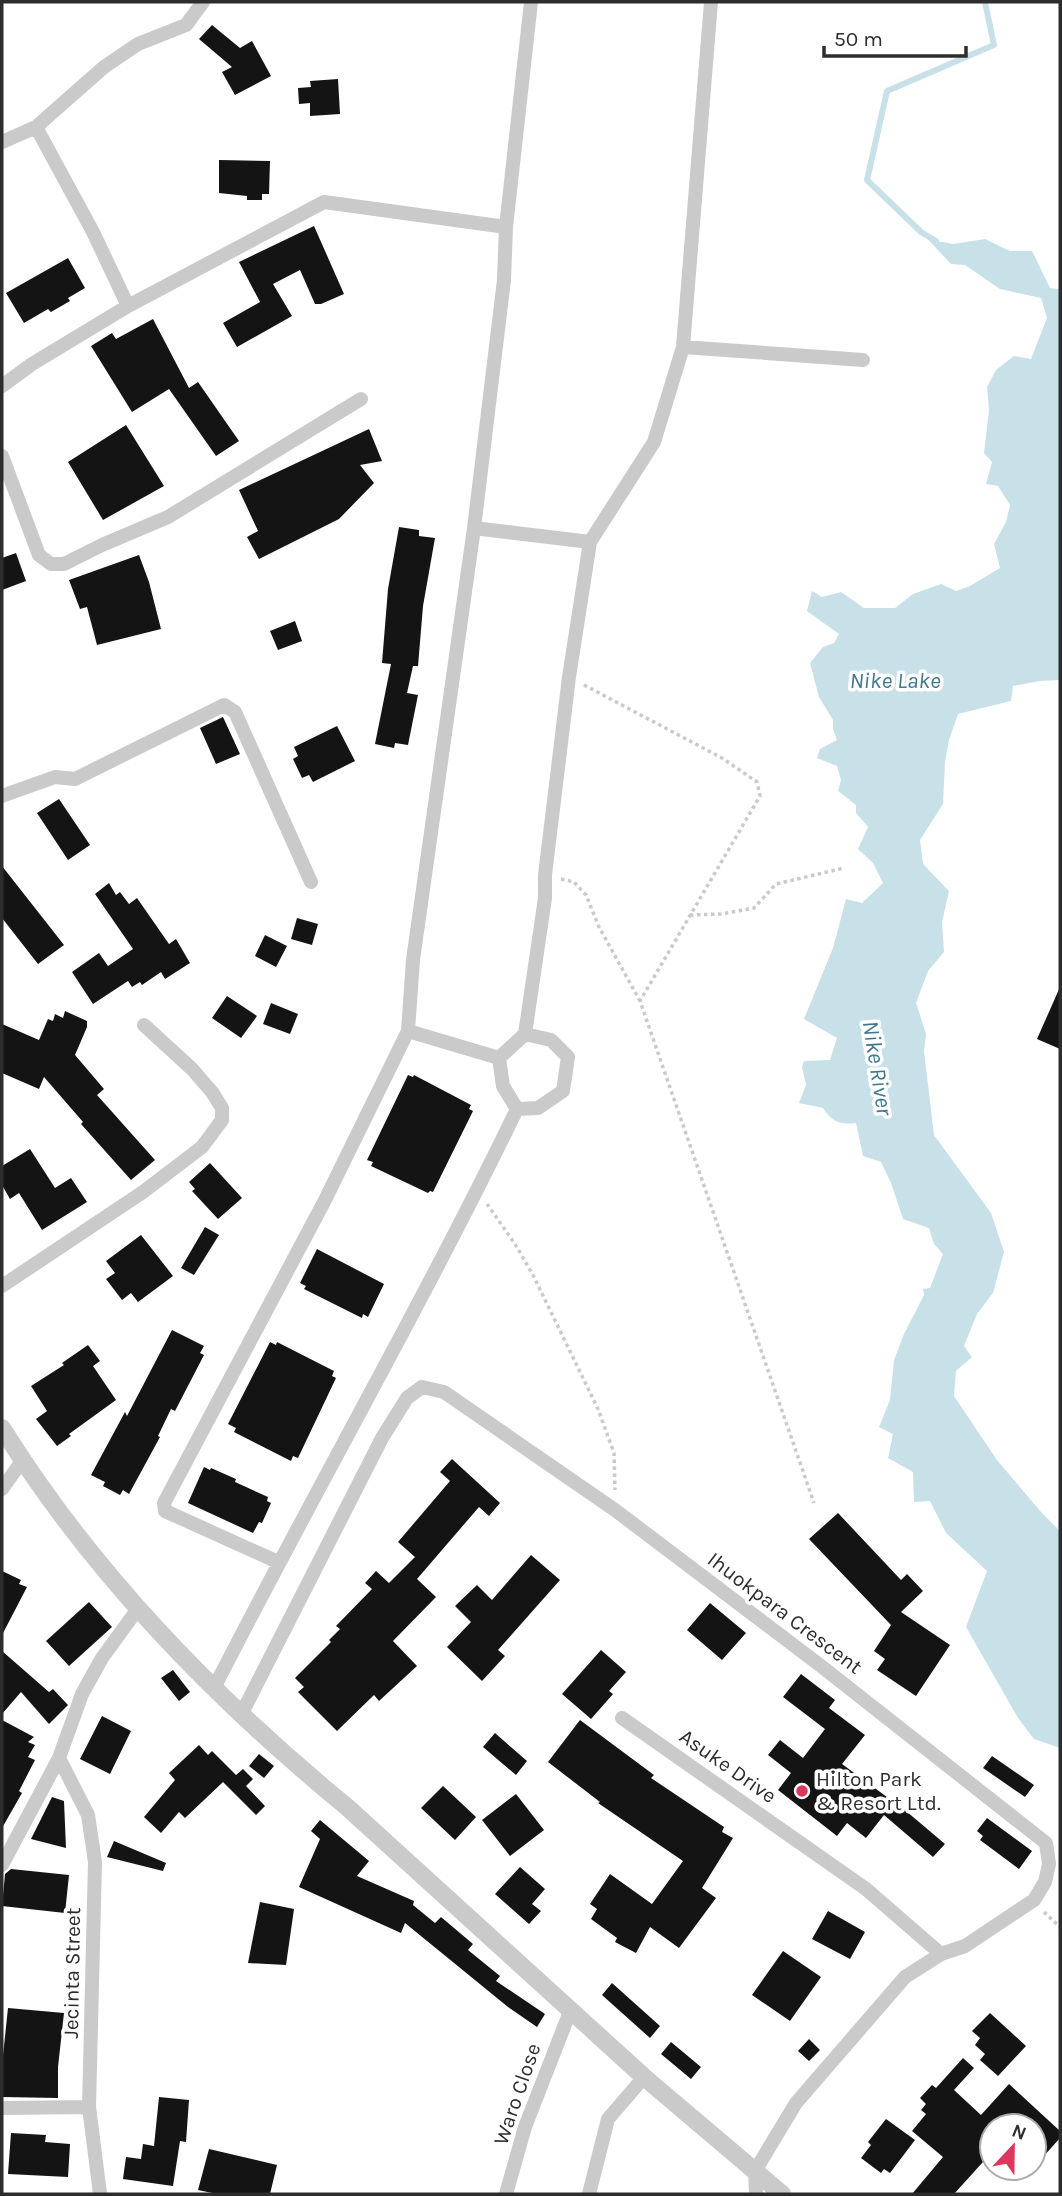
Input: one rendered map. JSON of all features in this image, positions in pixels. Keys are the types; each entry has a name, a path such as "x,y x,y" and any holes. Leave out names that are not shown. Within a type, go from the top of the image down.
{"street":[{"path":"2,142 36,127 104,68 138,44 186,25 203,2"},
{"path":"278,1562 165,1511 164,1503 324,1202 408,1031 413,960 474,528 504,280 506,228 531,2"},
{"path":"499,1058 524,1034 545,898 545,874 569,677 590,542 654,442 683,347 711,2"},
{"path":"36,127 93,232 128,306"},
{"path":"2,386 128,306 324,202 506,228"},
{"path":"683,347 863,360"},
{"path":"2,456 39,555 51,564 64,565 167,517 361,399"},
{"path":"474,528 590,542"},
{"path":"2,796 55,777 75,779 224,705 235,712 310,882"},
{"path":"2,1286 143,1192 202,1147 222,1120 222,1108 212,1092 192,1069 144,1025"},
{"path":"408,1031 499,1058"},
{"path":"517,1109 538,1108 563,1091 568,1057 551,1040 524,1034"},
{"path":"499,1058 503,1086 517,1109"},
{"path":"214,1688 278,1562 477,1191 517,1109"},
{"name":"Ihuokpara Crescent","path":"241,1715 382,1438 407,1398 422,1387 444,1392 615,1510 1046,1843 1049,1864 1045,1882 1034,1900"},
{"path":"2,1428 38,1485 137,1610 241,1715 644,2077 782,2194"},
{"path":"2,1489 22,1461"},
{"path":"2,1865 59,1758 82,1694 102,1658 137,1610"},
{"name":"Asuke Drive","path":"622,1718 866,1889 941,1954"},
{"name":"Jecinta Street","path":"59,1758 88,1815 95,1862 89,2107 100,2194"},
{"path":"757,2194 755,2171 796,2103 905,1977 941,1954 965,1946 1034,1900"},
{"name":"Waro Close","path":"506,2194 525,2127 571,2009"},
{"path":"589,2194 608,2119 644,2077"},
{"path":"2,2108 89,2107"}],"path":[{"path":"569,677 722,758 757,782 760,796 640,1001"},
{"path":"690,915 721,914 754,908 776,884 844,868"},
{"path":"545,874 574,882 586,895 599,927 640,1001 814,1503"},
{"path":"477,1191 515,1244 533,1275 598,1409 614,1453 615,1510"},
{"path":"1034,1900 1060,1927"}],"water":[{"name":"Nike Lake","path":"921,232 937,241 953,244 985,239 1010,251 1032,251 1050,288 1060,289 1060,680 1013,686 1011,701 958,714 945,762 943,804 920,840 923,864 949,891 942,922 944,952 928,971 916,1003 926,1034 924,1051 934,1135 991,1213 1004,1252 993,1293 977,1314 964,1346 972,1357 956,1371 954,1396 997,1460 1060,1531 1060,1748 1034,1739 1018,1718 966,1627 987,1571 946,1533 930,1501 914,1502 913,1472 888,1458 893,1434 879,1427 890,1400 894,1360 924,1295 923,1289 930,1288 943,1254 934,1244 929,1228 903,1219 881,1162 863,1156 856,1123 837,1121 823,1108 799,1103 806,1085 802,1067 804,1061 830,1060 837,1038 804,1019 833,948 846,899 862,903 883,883 873,863 858,849 868,827 856,813 856,805 838,791 841,780 837,766 817,758 820,749 837,740 833,720 819,697 810,663 823,647 834,643 839,634 807,611 812,591 822,597 841,592 864,608 895,608 913,594 941,584 956,591 1000,568 994,544 1006,522 1010,505 998,486 986,484 992,462 984,453 989,410 987,387 996,370 1014,356 1031,359 1047,318 1041,298 1000,289 965,265 951,264"}],"building":[{"path":"212,25 240,48 252,41 271,76 235,95 222,72 232,67 199,39"},
{"path":"338,79 340,114 310,116 310,103 299,104 298,88 311,87 310,81"},
{"path":"219,160 270,161 269,194 262,194 262,200 247,200 247,196 219,193"},
{"path":"314,226 344,294 315,304 300,270 273,284 292,316 237,347 223,323 260,302 239,262"},
{"path":"68,258 85,288 51,312 48,309 24,323 6,293"},
{"path":"153,319 189,388 198,382 239,441 216,456 169,389 132,412 91,346 112,333 116,339"},
{"path":"126,425 164,486 103,520 68,462"},
{"path":"369,429 382,461 360,465 374,483 339,519 259,559 247,537 258,531 239,490"},
{"path":"399,527 419,530 419,536 435,538 423,606 418,666 413,666 407,693 418,695 408,745 395,743 394,748 375,744 391,664 382,663 388,589"},
{"path":"16,553 26,581 2,590 2,558"},
{"path":"139,555 161,629 97,645 87,607 80,609 69,580"},
{"path":"295,621 302,641 278,650 270,631"},
{"path":"223,717 240,754 216,764 200,728"},
{"path":"337,726 355,761 313,782 309,775 302,778 293,759 298,756 294,747"},
{"path":"59,799 90,845 68,860 37,813"},
{"path":"2,866 64,945 38,964 2,918"},
{"path":"109,883 116,895 120,892 129,904 137,898 169,944 176,939 190,963 165,979 161,972 142,985 140,982 132,987 128,981 93,1004 72,972 99,953 108,966 133,949 95,894"},
{"path":"297,918 318,924 312,945 291,939"},
{"path":"265,935 287,946 276,967 255,956"},
{"path":"1060,987 1060,1049 1037,1039"},
{"path":"227,996 257,1016 241,1038 212,1018"},
{"path":"271,1003 298,1014 290,1034 263,1024"},
{"path":"65,1011 87,1021 75,1055 104,1089 97,1095 155,1160 131,1180 44,1077 39,1089 2,1073 2,1024 39,1040 48,1019 53,1021 55,1014 63,1018"},
{"path":"408,1075 414,1075 471,1105 469,1109 473,1111 433,1192 428,1193 371,1166 373,1162 367,1160"},
{"path":"30,1149 55,1188 71,1178 87,1202 42,1230 19,1193 10,1199 2,1185 2,1166"},
{"path":"210,1163 242,1198 218,1219 192,1191 195,1189 189,1182"},
{"path":"205,1227 219,1235 194,1275 181,1268"},
{"path":"141,1235 173,1276 138,1302 131,1293 122,1300 106,1279 115,1273 106,1261"},
{"path":"317,1249 384,1284 368,1317 363,1314 362,1318 304,1289 306,1286 300,1283"},
{"path":"172,1330 204,1346 200,1353 204,1355 175,1411 171,1409 158,1436 160,1437 129,1494 123,1490 120,1495 103,1486 105,1482 91,1475 125,1412 127,1416"},
{"path":"270,1342 276,1345 277,1342 334,1371 332,1376 336,1378 298,1458 293,1456 291,1461 234,1432 236,1428 228,1424"},
{"path":"88,1345 100,1361 93,1366 116,1400 57,1446 36,1419 47,1411 31,1386 64,1365 62,1363"},
{"path":"452,1459 500,1503 489,1516 479,1507 417,1579 436,1597 393,1641 417,1666 379,1701 374,1695 337,1731 298,1692 304,1687 295,1678 331,1642 329,1640 340,1629 336,1626 372,1589 365,1583 376,1571 389,1583 415,1557 398,1542 450,1481 440,1472"},
{"path":"204,1467 236,1479 235,1482 268,1497 267,1501 271,1503 262,1523 259,1522 253,1533 188,1503"},
{"path":"838,1513 901,1580 907,1574 923,1591 901,1612 950,1645 916,1696 877,1670 885,1659 874,1651 891,1625 809,1539"},
{"path":"531,1555 560,1580 498,1650 505,1656 482,1681 447,1647 471,1622 455,1606 477,1585 492,1600"},
{"path":"2,1571 21,1580 19,1584 27,1587 2,1635"},
{"path":"89,1602 112,1627 69,1666 46,1641"},
{"path":"710,1603 746,1633 722,1660 687,1630"},
{"path":"601,1650 626,1672 609,1691 613,1694 591,1719 562,1694"},
{"path":"2,1651 49,1692 53,1689 68,1705 49,1724 21,1692 2,1714"},
{"path":"173,1670 190,1692 179,1701 161,1678"},
{"path":"801,1674 835,1700 829,1708 865,1735 842,1764 906,1811 945,1844 933,1857 884,1815 866,1838 847,1823 837,1836 778,1790 791,1773 768,1755 780,1740 803,1758 825,1729 783,1697"},
{"path":"102,1716 131,1731 110,1774 80,1759"},
{"path":"2,1720 34,1737 28,1742 35,1745 28,1757 35,1760 19,1791 22,1793 2,1828"},
{"path":"580,1720 654,1775 651,1778 724,1827 722,1832 733,1838 702,1888 716,1898 679,1948 650,1927 636,1953 615,1942 617,1938 591,1919 597,1909 590,1904 610,1874 652,1904 683,1861 598,1803 600,1802 548,1762"},
{"path":"495,1733 527,1761 516,1775 483,1747"},
{"path":"199,1745 208,1755 212,1751 236,1775 243,1769 253,1779 246,1786 265,1806 256,1815 223,1782 185,1818 179,1812 161,1833 144,1817 175,1780 169,1773"},
{"path":"259,1754 274,1766 264,1778 249,1766"},
{"path":"992,1756 1034,1785 1025,1797 983,1768"},
{"path":"443,1786 476,1817 455,1840 421,1808"},
{"path":"516,1794 544,1830 510,1856 482,1820"},
{"path":"52,1797 64,1801 66,1848 31,1839"},
{"path":"987,1818 1032,1851 1019,1869 980,1840 983,1836 977,1831"},
{"path":"320,1820 369,1861 357,1876 414,1901 413,1905 435,1923 441,1917 473,1944 468,1950 500,1976 496,1981 545,2014 537,2027 508,2007 405,1923 401,1933 299,1887 320,1839 311,1831"},
{"path":"114,1841 166,1863 163,1871 107,1857"},
{"path":"520,1867 545,1889 532,1904 541,1911 529,1924 495,1894"},
{"path":"11,1869 69,1875 65,1913 2,1906 5,1874"},
{"path":"260,1902 294,1909 286,1965 248,1963"},
{"path":"828,1911 865,1932 850,1959 812,1939"},
{"path":"783,1951 821,1977 790,2021 752,1995"},
{"path":"612,1983 660,2026 650,2038 602,1995"},
{"path":"8,2008 64,2013 58,2067 58,2098 2,2097 2,2065"},
{"path":"990,2013 1026,2046 998,2076 980,2060 985,2054 975,2045 980,2038 972,2031"},
{"path":"809,2039 820,2050 809,2061 798,2051"},
{"path":"671,2042 701,2067 691,2079 661,2054"},
{"path":"963,2058 974,2068 954,2090 978,2112 978,2167 954,2194 912,2194 943,2157 912,2131 926,2114 921,2110 926,2104 920,2098 932,2085 936,2088"},
{"path":"1009,2084 1039,2112 984,2112"},
{"path":"159,2097 189,2100 186,2142 180,2141 173,2186 123,2179 126,2157 141,2159 143,2144 154,2146"},
{"path":"886,2119 915,2140 890,2173 884,2169 881,2173 861,2158 871,2145 868,2142"},
{"path":"1048,2120 1060,2131 1060,2138 1048,2151"},
{"path":"11,2133 46,2135 45,2142 70,2144 68,2177 8,2174"},
{"path":"209,2149 277,2165 270,2194 217,2194 198,2190"}],"waterway":[{"name":"Nike River","path":"936,241 921,232 867,180 887,91 994,45 985,2"}],"place":[{"name":"Hilton Park & Resort Ltd.","path":"802,1791"}]}
